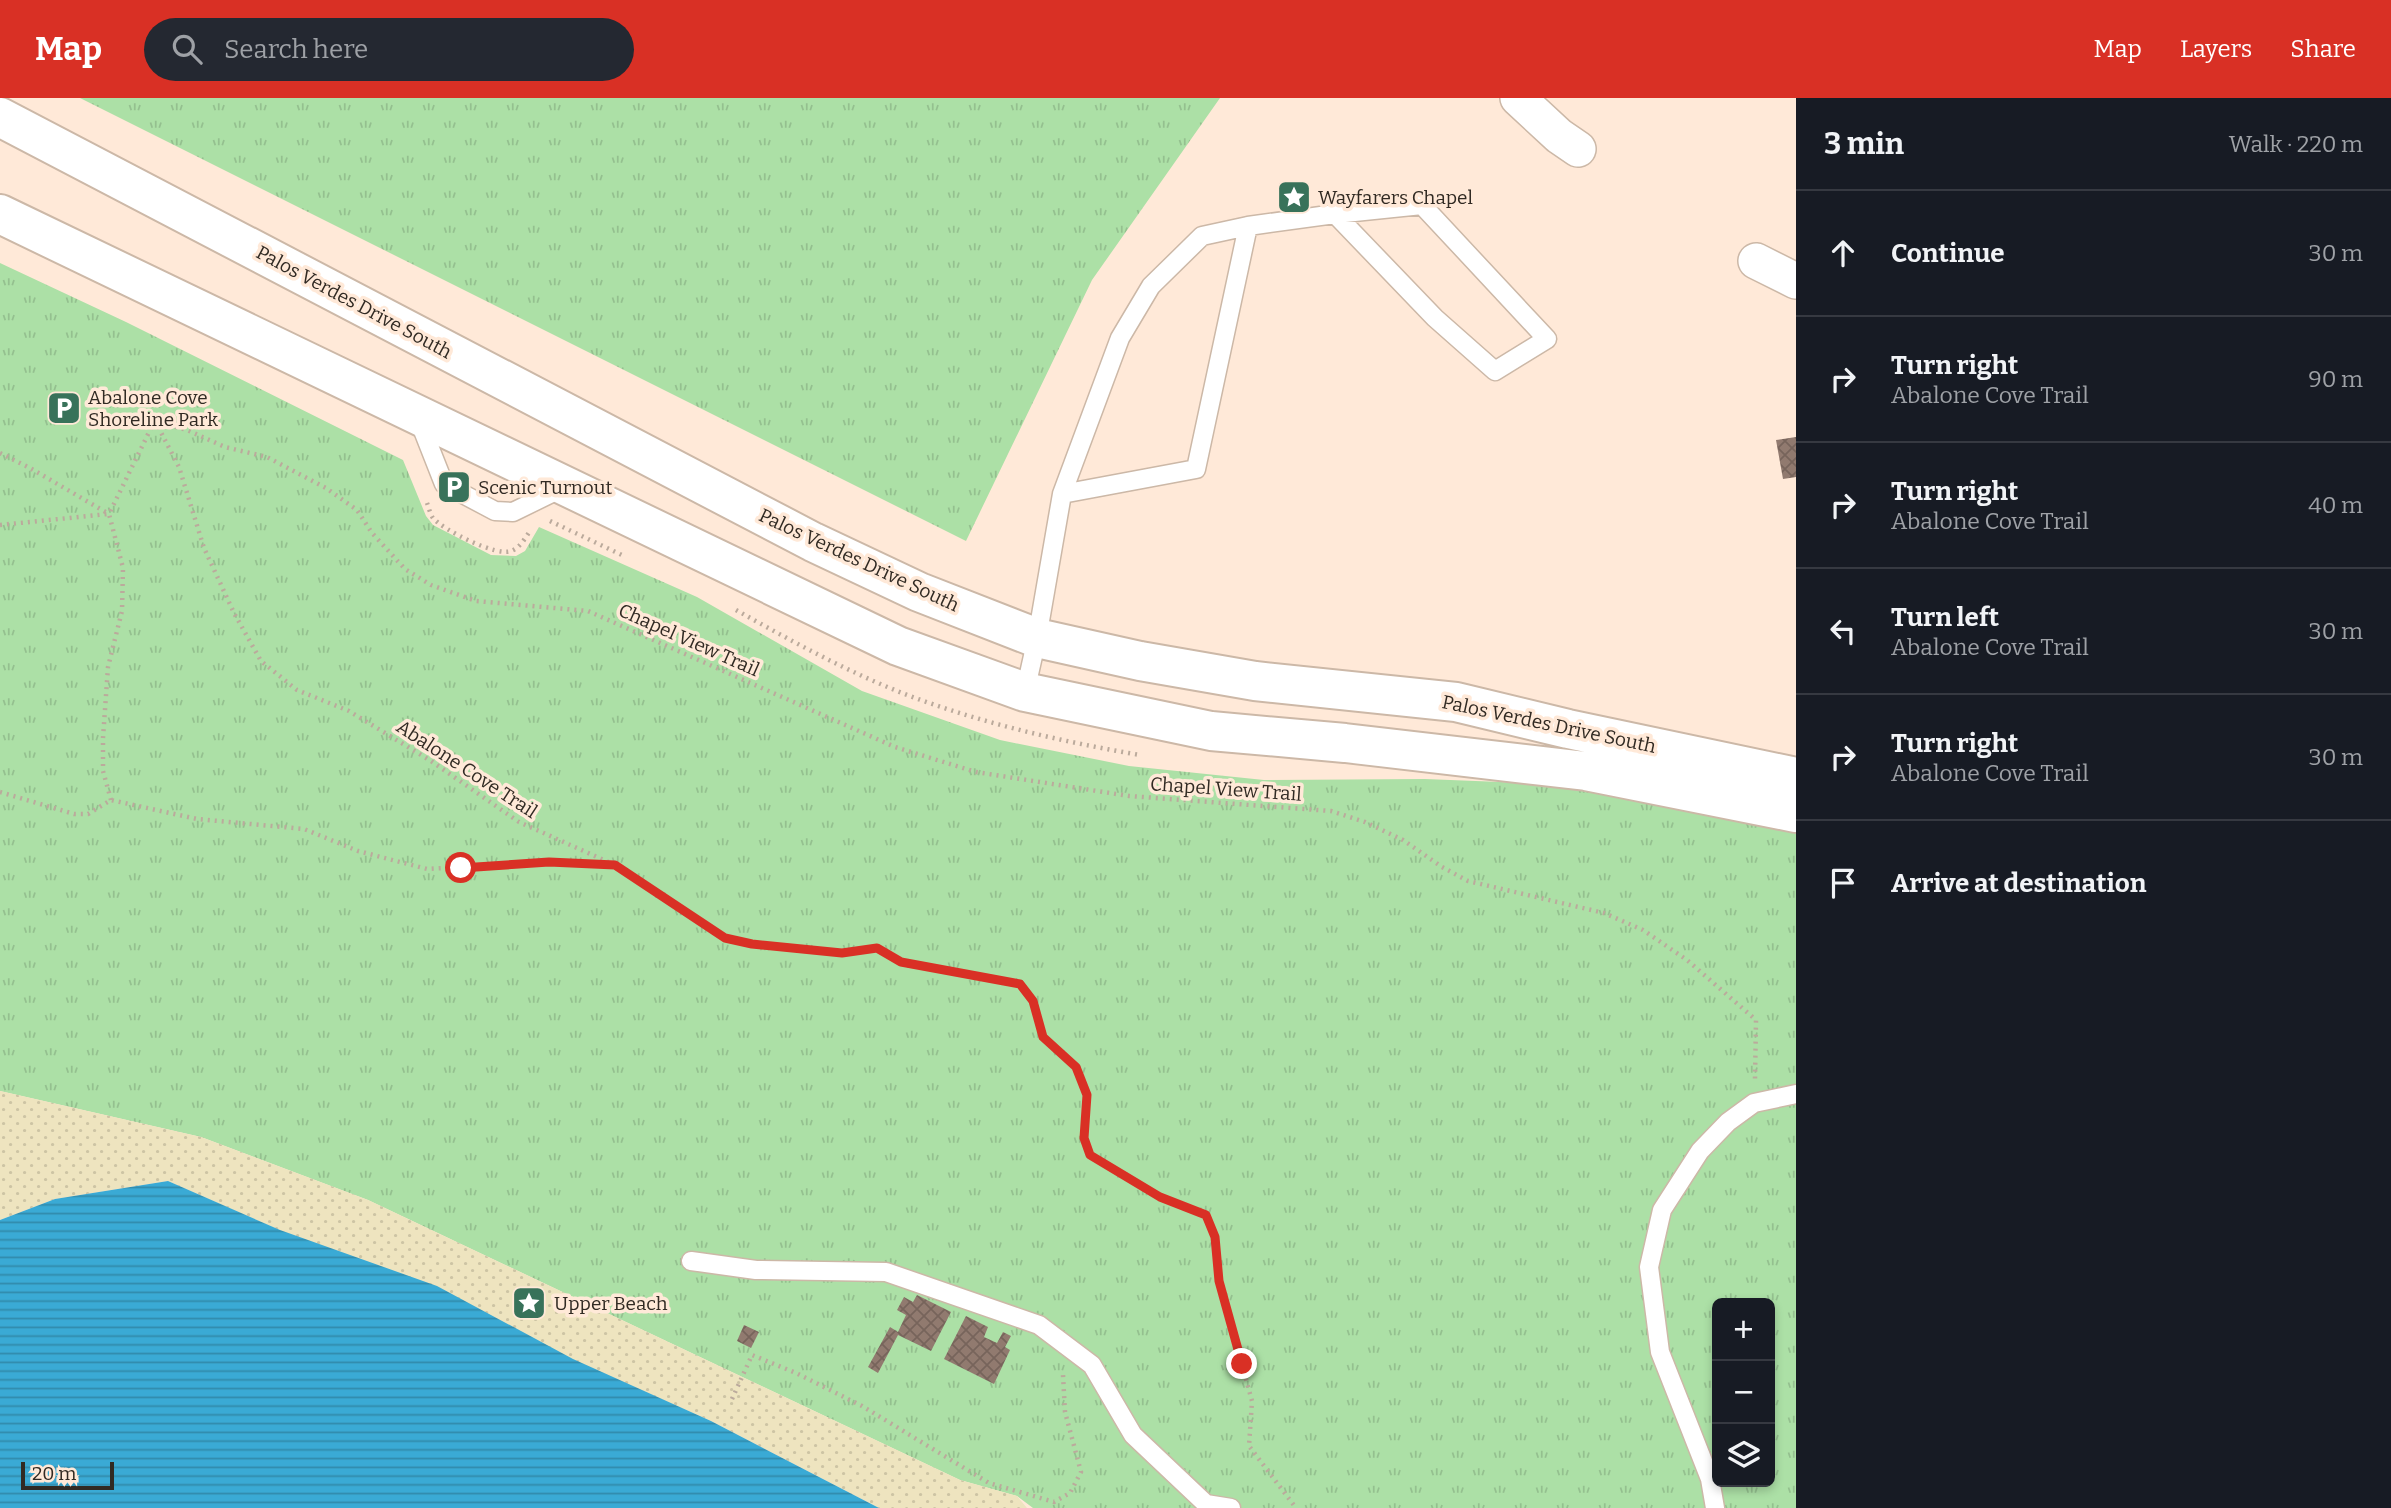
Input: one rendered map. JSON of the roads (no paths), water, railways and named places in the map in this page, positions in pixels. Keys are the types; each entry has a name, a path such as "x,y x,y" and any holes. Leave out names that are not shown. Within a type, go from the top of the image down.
{"main road":[{"name":"Palos Verdes Drive South","path":"0,117 813,542 919,592 1037,638 1140,661 1255,681 1456,702 1568,729 1796,777"},
{"name":"Palos Verdes Drive South","path":"0,214 898,646 1025,692 1211,731 1345,743 1586,771 1796,813"}],"street":[{"path":"1518,98 1559,136 1578,149"},
{"path":"1756,261 1796,281"}],"lane":[{"path":"1025,692 1062,494 1120,338 1151,286 1202,236 1248,226 1335,214 1422,205 1547,339 1495,371 1435,318 1335,214"},
{"path":"1062,494 1196,469 1248,226"},
{"path":"417,415 443,484 495,511 513,512 565,486"},
{"path":"1715,1508 1710,1479 1660,1352 1649,1267 1662,1210 1694,1161 1728,1122 1755,1103 1796,1094"},
{"path":"691,1261 756,1270 886,1272 1039,1325 1092,1365 1133,1435 1206,1504 1231,1508"}],"water":[{"path":"168,1181 280,1230 437,1286 573,1359 711,1421 879,1508 0,1508 0,1220 55,1199"}],"place":[{"name":"Wayfarers Chapel","path":"1294,197"},
{"name":"Abalone Cove Shoreline Park","path":"64,408"},
{"name":"Scenic Turnout","path":"454,487"},
{"name":"Upper Beach","path":"529,1303"}]}
